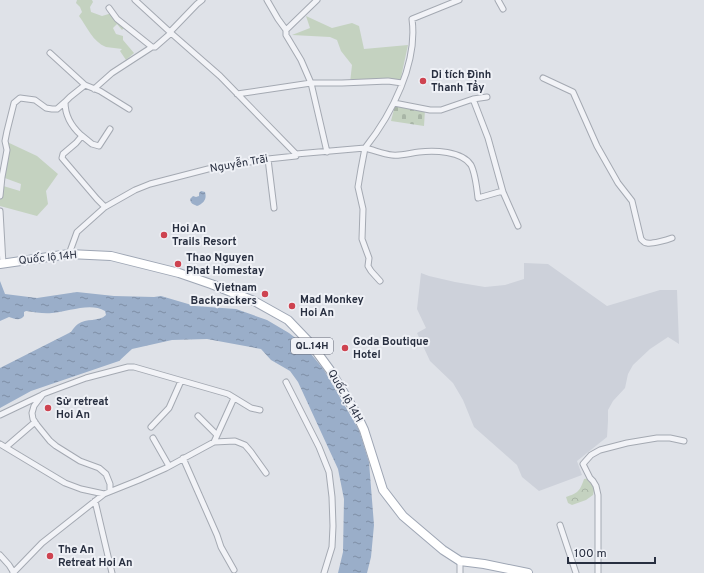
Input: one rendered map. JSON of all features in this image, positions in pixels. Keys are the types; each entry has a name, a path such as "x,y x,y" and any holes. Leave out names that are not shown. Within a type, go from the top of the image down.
{"main road":[{"name":"Quốc lộ 14H","path":"1,264 69,254 111,256 179,273 254,301 288,320 311,344 330,370 356,413 364,430 383,490 403,516 443,550 460,561 484,564 528,573"}],"street":[{"path":"135,0 170,33 220,76 296,154"},
{"path":"94,89 112,73 152,47 155,47 202,0"},
{"path":"267,0 286,30 286,35 311,83 327,152"},
{"path":"286,30 317,0"},
{"path":"380,281 368,266 369,258 362,239 363,208 358,187 365,148 373,138 394,103 402,83 411,56 413,34 412,19 459,0"},
{"path":"498,0 503,9"},
{"path":"109,8 117,19 152,47"},
{"path":"50,53 85,85 100,91 129,109"},
{"path":"543,78 573,92 597,146 618,183 632,201 641,239 647,244 672,238"},
{"path":"237,94 311,83 388,81 402,83"},
{"path":"0,196 1,181 7,150 5,141 14,103 20,98 29,99 35,100 46,108 57,108 85,85"},
{"path":"394,103 430,110 441,110 472,99 487,97"},
{"path":"472,99 488,138 503,192 518,226"},
{"path":"65,102 65,111 73,126 92,144 99,146 110,129"},
{"path":"81,135 76,143 62,154 62,158 105,207"},
{"path":"365,148 393,156 430,151 452,154 465,159 470,164 473,170 478,198 503,192"},
{"name":"Nguyễn Trãi","path":"69,254 78,232 105,207 135,190 150,184 208,169 296,156 296,154 365,148"},
{"path":"268,159 274,208"},
{"path":"0,211 1,264"},
{"path":"0,415 43,394 86,378 128,367 142,369 228,394 251,408 260,410"},
{"path":"151,427 169,408 181,380"},
{"path":"286,382 319,447 329,472 332,497 332,547 324,573"},
{"path":"43,394 34,406 32,413 35,422 50,441 56,446 80,461 98,468 106,474 110,484 110,491"},
{"path":"214,442 234,398"},
{"path":"198,416 217,435"},
{"path":"6,447 35,422"},
{"path":"153,438 169,466"},
{"path":"598,573 598,509 596,486 583,464 591,455 600,450 627,443 657,438 670,438 684,442"},
{"path":"0,555 9,565 13,573 42,543 104,494 169,466 214,442 235,441 244,445 266,473"},
{"path":"0,444 65,483 81,489 104,494"},
{"path":"183,458 221,547 234,570"},
{"path":"95,502 112,573"},
{"path":"560,525 576,573"},
{"path":"460,561 460,573"}],"shaded area":[{"path":"524,263 548,264 607,306 660,290 677,290 679,344 668,337 650,349 633,365 628,374 625,388 613,401 608,410 607,437 577,461 582,475 539,491 522,477 517,465 474,427 463,400 453,383 430,361 417,333 426,328 417,309 421,273 455,282 485,287 505,285 524,279"}],"green space":[{"path":"77,0 92,0 93,2 90,7 91,12 102,16 112,13 126,26 122,30 117,24 113,28 116,34 123,36 123,40 134,53 126,60 120,51 122,49 106,47 97,42 79,16 82,12 76,3"},
{"path":"306,16 332,28 352,23 359,26 364,49 408,45 400,82 350,83 352,65 341,51 337,40 330,37 292,35 310,28"},
{"path":"395,105 425,110 424,126 391,121"},
{"path":"5,141 37,156 58,174 46,191 48,204 37,216 0,206 0,185 20,191 21,184 2,177"},
{"path":"590,478 595,486 593,495 586,500 572,505 568,503 566,497 578,491 584,479"}],"water":[{"path":"201,191 205,192 206,194 205,199 197,206 192,203 190,199 193,196 199,196"},
{"path":"0,281 5,294 37,298 77,292 114,296 161,296 195,306 236,309 267,320 289,333 303,344 324,370 359,430 369,462 374,525 371,557 367,573 338,573 343,552 344,499 338,469 298,382 290,371 271,360 261,349 207,339 172,340 132,349 119,361 31,391 0,408 0,368 71,332 81,322 100,319 106,315 105,311 99,308 86,307 49,313 26,311 21,319 9,317 0,321"}],"place":[{"name":"Di tích Đình Thanh Tẩy","path":"423,81"},
{"name":"Hoi An Trails Resort","path":"164,235"},
{"name":"Thao Nguyen Phat Homestay","path":"178,264"},
{"name":"Vietnam Backpackers","path":"265,294"},
{"name":"Mad Monkey Hoi An","path":"292,306"},
{"name":"Goda Boutique Hotel","path":"345,348"},
{"name":"Sử retreat Hoi An","path":"48,408"},
{"name":"The An Retreat Hoi An","path":"50,556"}]}
